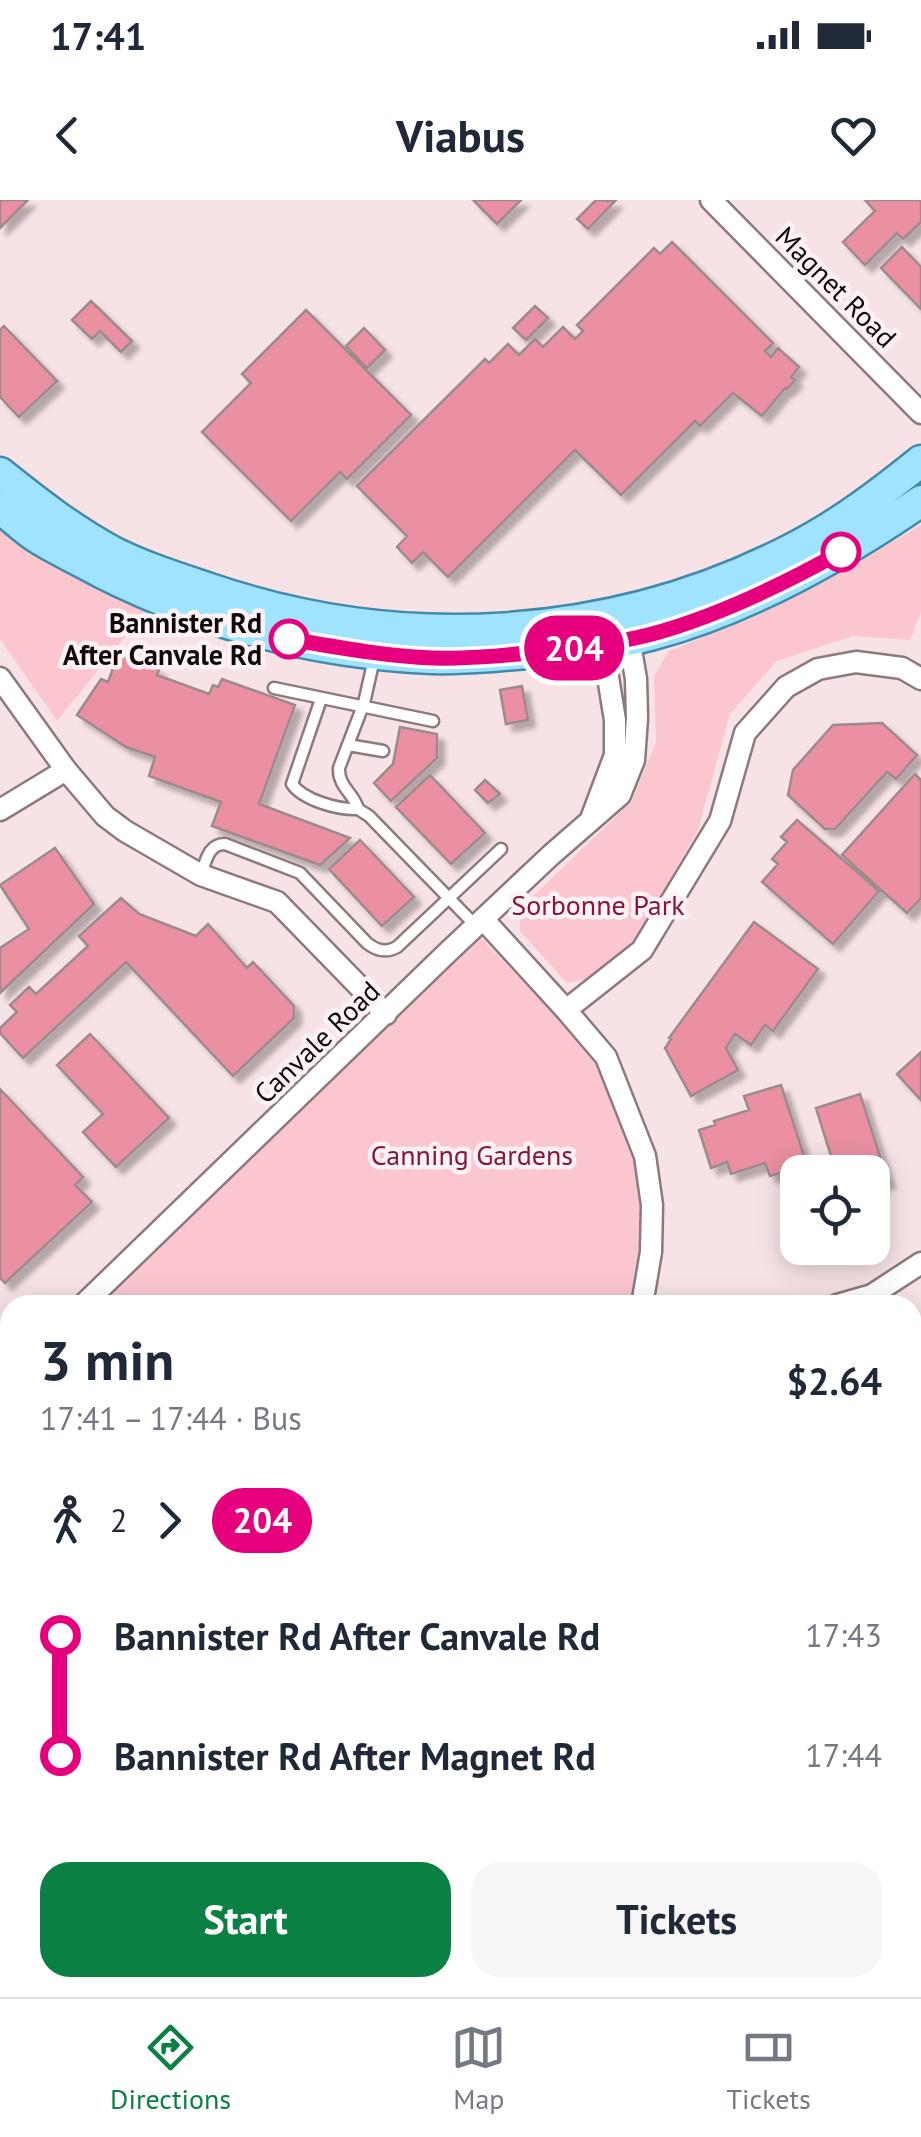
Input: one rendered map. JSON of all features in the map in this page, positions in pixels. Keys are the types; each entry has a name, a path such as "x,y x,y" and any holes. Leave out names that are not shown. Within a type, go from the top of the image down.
{"main road":[{"path":"0,508 37,538 102,573 242,628 376,652 429,658 481,657 613,628 791,550 874,499 921,461"},
{"path":"0,473 52,515 114,552 168,574 248,602 305,615 411,629 492,630 566,623 666,630 798,576 921,500"}],"street":[{"name":"Magnet Road","path":"711,200 921,414"},
{"name":"Canvale Road","path":"92,1295 479,923 620,795 634,760 636,678 613,628"},
{"path":"566,1010 642,950 720,821 745,733 786,687 818,669 856,662 902,668 921,679"},
{"path":"0,678 104,816 201,874 278,902 386,1014"},
{"path":"0,810 66,770"},
{"path":"479,923 566,1010 606,1057 645,1156 652,1205 650,1295"},
{"path":"872,1295 921,1263"}],"lane":[{"path":"358,810 356,800 339,778 339,768 362,708 376,652"},
{"path":"274,688 433,721"},
{"path":"321,698 292,784 299,793 370,816 449,898 479,923"},
{"path":"348,745 383,751"},
{"path":"201,874 211,848 218,844 286,866 300,873 368,943 390,951 501,849"}],"green space":[{"path":"0,524 37,553 145,612 57,721 0,639"},
{"name":"Sorbonne Park","path":"921,525 921,612 910,640 853,636 777,661 730,714 698,830 637,938 586,979 567,983 520,931 520,915 527,902 632,801 656,742 654,676 669,651 757,616"},
{"name":"Canning Gardens","path":"481,938 557,1017 595,1064 640,1157 645,1251 633,1295 106,1295"}],"building":[{"path":"0,200 28,200 0,228"},
{"path":"473,200 521,200 497,224"},
{"path":"596,200 615,201 588,229 577,219"},
{"path":"865,200 921,200 921,222 903,239 897,233 865,265 843,242 875,211"},
{"path":"672,242 773,343 765,351 771,357 778,348 799,367 791,377 795,380 762,416 733,393 700,426 695,421 621,495 575,450 448,577 423,552 412,563 397,547 407,536 357,486 485,359 489,363 508,344 519,355 535,339 543,347 563,327 575,339 583,331 577,325 654,248 660,254"},
{"path":"902,247 921,267 921,309 881,268"},
{"path":"91,301 132,341 121,352 100,331 92,339 72,320"},
{"path":"535,306 548,318 526,340 513,328"},
{"path":"306,310 411,415 347,479 340,472 291,521 202,432 251,383 242,374"},
{"path":"4,326 57,381 19,417 0,397 0,330"},
{"path":"364,328 385,350 367,368 346,346"},
{"path":"118,655 159,670 157,675 209,694 222,679 295,705 259,804 350,838 320,865 212,826 221,802 149,776 155,757 126,747 77,715 101,679 108,682"},
{"path":"522,686 528,720 506,724 500,690"},
{"path":"882,723 917,755 896,779 887,772 835,829 825,829 788,795 793,770 833,725"},
{"path":"400,727 437,734 437,758 391,801 374,783 393,764"},
{"path":"915,774 921,780 921,898 907,913 842,855"},
{"path":"430,775 485,833 451,864 396,807"},
{"path":"485,780 500,794 488,803 475,790"},
{"path":"797,820 879,891 833,944 762,882 778,864 772,859 787,842 781,837"},
{"path":"360,840 414,897 382,926 329,869"},
{"path":"55,848 94,904 0,993 0,948 29,929 0,885"},
{"path":"121,898 139,914 196,936 208,924 247,968 253,962 294,1006 294,1018 233,1076 126,962 23,1058 0,1033 0,1028 17,1012 10,1005 29,987 36,994 88,946 79,936"},
{"path":"754,922 818,969 773,1031 765,1025 751,1045 735,1034 726,1048 738,1070 691,1096 665,1048"},
{"path":"90,1034 169,1118 116,1167 83,1132 103,1114 57,1065"},
{"path":"921,1052 921,1100 897,1074"},
{"path":"781,1085 804,1155 780,1155 780,1173 770,1176 765,1163 731,1174 727,1162 711,1168 699,1130 749,1110 744,1096"},
{"path":"0,1089 83,1177 75,1185 92,1202 5,1283 0,1278"},
{"path":"860,1094 880,1155 831,1155 816,1108"}],"bus line":[{"name":"204","path":"289,639 429,658 495,656 602,644 648,635 700,618 764,592 841,552"}],"place":[{"name":"Bannister Rd After Canvale Rd","path":"289,639"}]}
